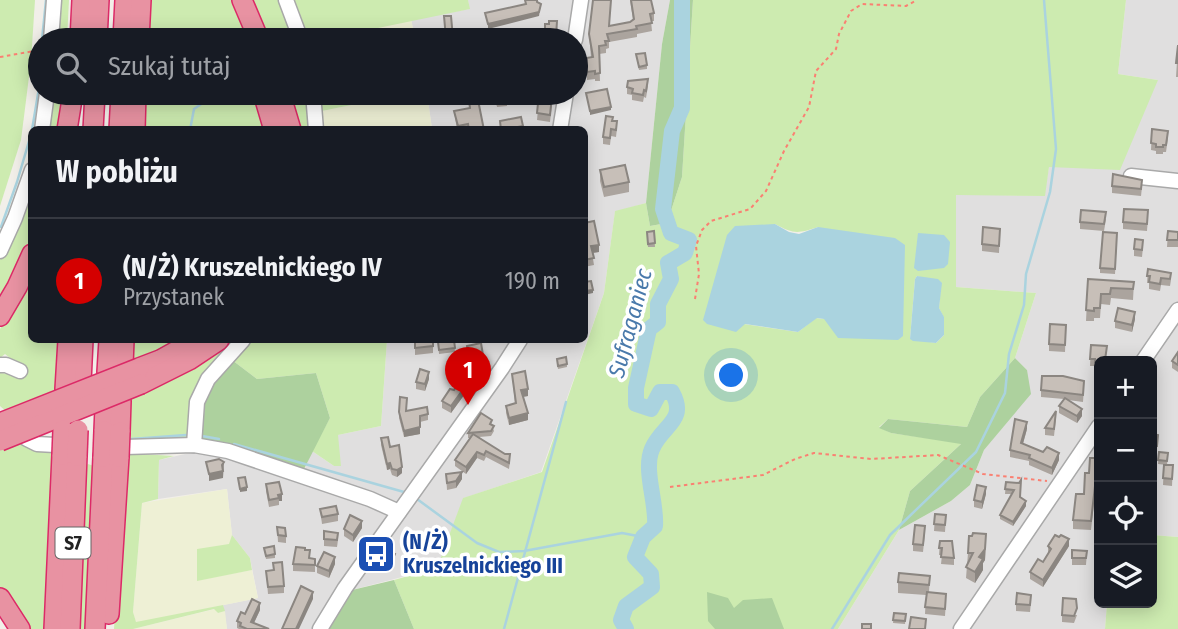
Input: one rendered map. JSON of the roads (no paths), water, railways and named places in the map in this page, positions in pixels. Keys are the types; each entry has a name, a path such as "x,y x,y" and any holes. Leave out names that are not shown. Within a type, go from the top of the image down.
{"highway":[{"path":"81,28 82,0"},
{"path":"98,28 99,0"},
{"path":"124,28 125,0"},
{"path":"140,28 141,0"},
{"path":"242,0 254,28"},
{"path":"68,126 71,105"},
{"path":"77,126 78,105"},
{"path":"93,126 94,105"},
{"path":"119,126 120,105"},
{"path":"267,105 273,126"},
{"path":"284,105 290,126"},
{"path":"0,316 28,263"},
{"path":"68,343 73,386 82,343"},
{"path":"111,343 128,372"},
{"path":"124,343 128,372"},
{"path":"1,417 160,360 191,343"},
{"path":"0,441 128,372 189,360 214,343"},
{"name":"S7","path":"95,629 114,445 113,404"},
{"path":"54,629 68,437"},
{"name":"S7","path":"68,437 70,629"},
{"path":"108,629 114,445"},
{"path":"0,598 20,629"}],"street":[{"path":"52,28 54,0"},
{"path":"286,0 296,28"},
{"path":"577,28 581,0"},
{"path":"43,126 45,105"},
{"path":"314,105 316,126"},
{"path":"561,126 564,105"},
{"path":"1131,176 1178,181"},
{"path":"0,251 28,181"},
{"path":"1146,356 1178,310"},
{"path":"194,445 197,401 208,379 240,343"},
{"path":"320,629 337,600 518,343"},
{"path":"0,365 20,371"},
{"path":"961,629 1094,433"},
{"path":"27,439 37,444 68,437"},
{"path":"114,445 194,445 228,450 370,499 399,512"}],"water":[{"path":"775,224 799,234 818,227 895,238 905,245 903,336 898,340 838,338 824,319 817,318 798,332 745,324 736,332 707,324 703,320 727,235 735,226"},
{"path":"918,233 944,235 950,242 948,264 944,268 918,271 914,268"},
{"path":"917,276 938,279 942,283 939,308 944,317 944,335 936,343 910,339"}],"waterway":[{"path":"43,28 46,0"},
{"name":"Sufraganiec","path":"626,629 621,620 626,606 652,587 651,574 635,557 643,537 655,526 649,467 652,449 672,422 677,410 672,392 660,392 651,409 636,404 636,388 649,329 658,322 658,304 671,279 668,263 685,253 689,240 671,233 663,209 672,131 682,108 682,0"},
{"path":"832,629 890,535 976,452 1005,393 1009,354 1024,305 1026,274 1050,192 1056,149 1044,0"},
{"path":"33,126 36,105"},
{"path":"191,126 194,109 200,105"},
{"path":"1,227 28,145"},
{"path":"504,629 566,402"},
{"path":"131,439 186,435"},
{"path":"202,436 219,439"},
{"path":"234,444 404,492"},
{"path":"417,499 477,543 499,552 524,551 622,533 643,537"}],"place":[{"name":"(N/Ż) Kruszelnickiego IV","path":"468,405"},
{"name":"(N/Ż) Kruszelnickiego III","path":"376,554"}]}
